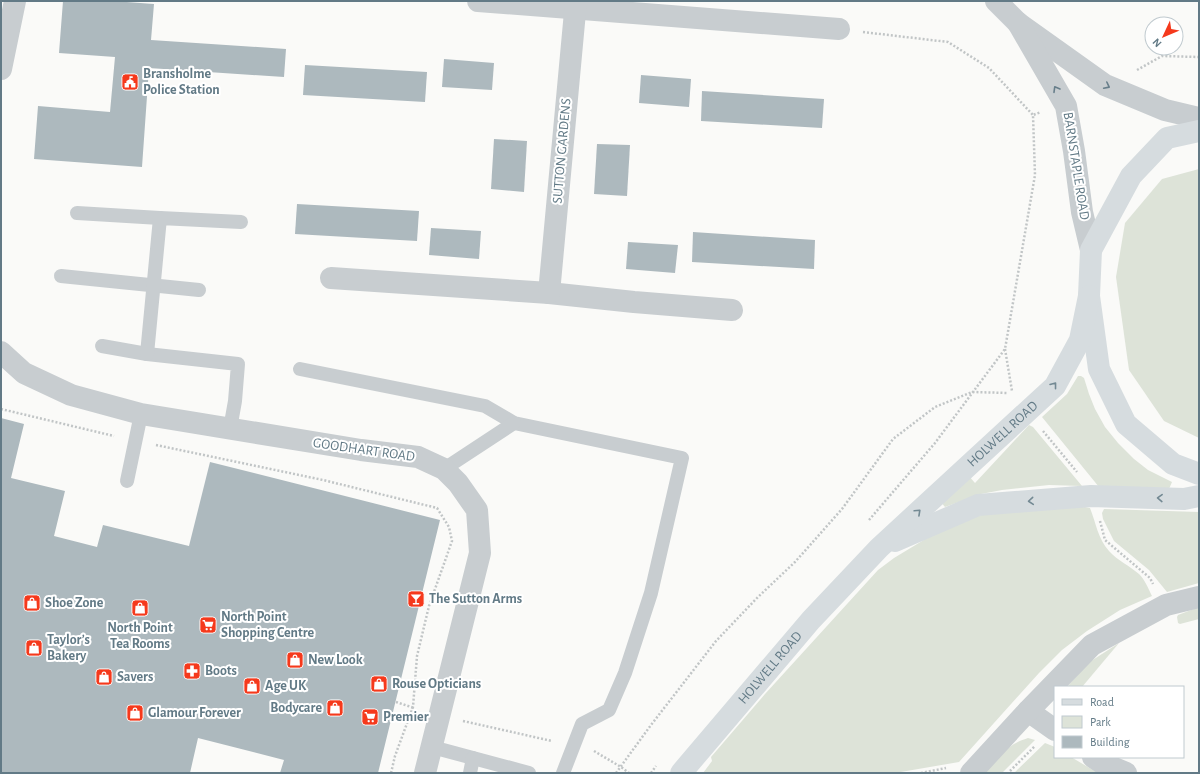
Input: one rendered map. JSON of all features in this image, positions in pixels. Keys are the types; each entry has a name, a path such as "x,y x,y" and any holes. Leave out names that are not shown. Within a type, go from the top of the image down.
{"street":[{"path":"1,69 15,1"},
{"path":"478,1 575,5 838,29"},
{"name":"BARNSTAPLE ROAD","path":"996,1 1018,23 1105,85 1165,110 1199,118"},
{"name":"SUTTON GARDENS","path":"549,293 575,5"},
{"name":"BARNSTAPLE ROAD","path":"1018,23 1066,106 1082,212 1091,250"},
{"path":"1199,131 1167,138 1131,176 1091,250 1089,296 1100,369 1126,424 1173,464 1199,474"},
{"path":"331,278 549,293 732,310"},
{"name":"HOLWELL ROAD","path":"681,773 811,620 879,548 1055,386 1080,340 1089,296"},
{"name":"GOODHART ROAD","path":"1,352 24,373 71,395 141,414 361,450 418,457 444,469 458,483 477,510 480,553 426,773"},
{"name":"HOLWELL ROAD","path":"879,548 978,505 1092,496 1184,499 1199,496"},
{"path":"961,770 1028,711 1092,645 1166,605 1199,597"},
{"path":"1028,711 1054,730"},
{"path":"1094,758 1102,763 1126,773"}],"lane":[{"path":"78,214 242,222"},
{"path":"147,354 160,218"},
{"path":"61,276 199,290"},
{"path":"102,346 147,354 238,364 235,401 230,429"},
{"path":"300,369 485,406 514,423 682,458 651,593 625,673 609,710 582,724 563,773"},
{"path":"127,481 141,414"},
{"path":"444,469 514,423"},
{"path":"432,747 473,758 492,768 529,773"},
{"path":"470,773 473,758"}],"path":[{"path":"838,29 948,42 989,68 1032,115 1035,175 1005,349 1012,393"},
{"path":"1105,85 1134,72 1162,56 1199,57"},
{"path":"1032,115 1066,106"},
{"path":"865,524 935,443 1005,349"},
{"path":"1,409 136,441 323,480 437,508 449,527 452,541 429,606 419,649 413,708 395,756 391,773"},
{"path":"616,773 650,725 716,641 795,562 842,509 892,439"},
{"path":"396,702 440,716 596,752 629,773"},
{"path":"1008,773 1054,730"},
{"path":"651,773 661,761"},
{"path":"921,773 961,770"}],"green space":[{"path":"1199,169 1199,438 1164,421 1129,370 1116,277 1125,223 1162,179"},
{"path":"1078,376 1084,378 1095,409 1105,427 1134,459 1148,470 1172,482 1169,489 1099,487 1042,417 1067,394"},
{"path":"1029,425 1033,427 1082,486 1049,485 1002,490 981,494 945,507 940,501 968,475 975,483"},
{"path":"1080,506 1090,508 1105,546 1116,558 1139,574 1145,581 1152,596 1120,610 1087,631 1062,650 1039,673 959,762 895,773 703,773 712,761 711,757 765,694 878,570 894,558 937,532 981,515"},
{"path":"1104,509 1199,512 1199,583 1167,592 1149,570 1114,541 1103,519 1102,513"},
{"path":"1199,607 1199,619 1180,624 1178,623 1178,615"},
{"path":"1119,643 1083,686 1068,686 1088,663"},
{"path":"1028,738 1035,740 1002,773 984,773 1008,748"},
{"path":"1045,743 1054,747 1054,758 1073,758 1098,773 1014,773"}],"building":[{"name":"Bransholme Police Station","path":"63,1 113,1 154,4 151,40 286,49 284,77 149,68 142,167 34,159 38,106 110,112 115,57 59,53"},
{"path":"444,59 494,63 492,90 442,87"},
{"path":"305,65 427,72 425,102 303,95"},
{"path":"641,75 691,79 689,107 639,103"},
{"path":"702,91 824,99 822,128 701,121"},
{"path":"494,139 527,141 524,192 491,189"},
{"path":"597,144 630,145 627,196 594,194"},
{"path":"297,204 419,211 417,241 295,234"},
{"path":"431,228 481,231 479,259 429,255"},
{"path":"693,232 815,240 814,269 692,262"},
{"path":"628,242 678,245 675,273 626,269"},
{"name":"North Point Shopping Centre","path":"1,418 24,424 11,478 65,491 54,536 97,547 103,525 189,546 210,462 440,520 378,773 280,773 284,760 198,738 190,773 1,773"}],"place":[{"name":"Bransholme Police Station","path":"130,82"},
{"name":"The Sutton Arms","path":"416,599"},
{"name":"Shoe Zone","path":"32,603"},
{"name":"North Point Tea Rooms","path":"140,608"},
{"name":"North Point Shopping Centre","path":"208,625"},
{"name":"Taylor’s Bakery","path":"34,648"},
{"name":"New Look","path":"295,660"},
{"name":"Boots","path":"192,671"},
{"name":"Savers","path":"104,677"},
{"name":"Rouse Opticians","path":"379,684"},
{"name":"Age UK","path":"252,686"},
{"name":"Bodycare","path":"335,708"},
{"name":"Glamour Forever","path":"135,713"},
{"name":"Premier","path":"370,717"}]}
